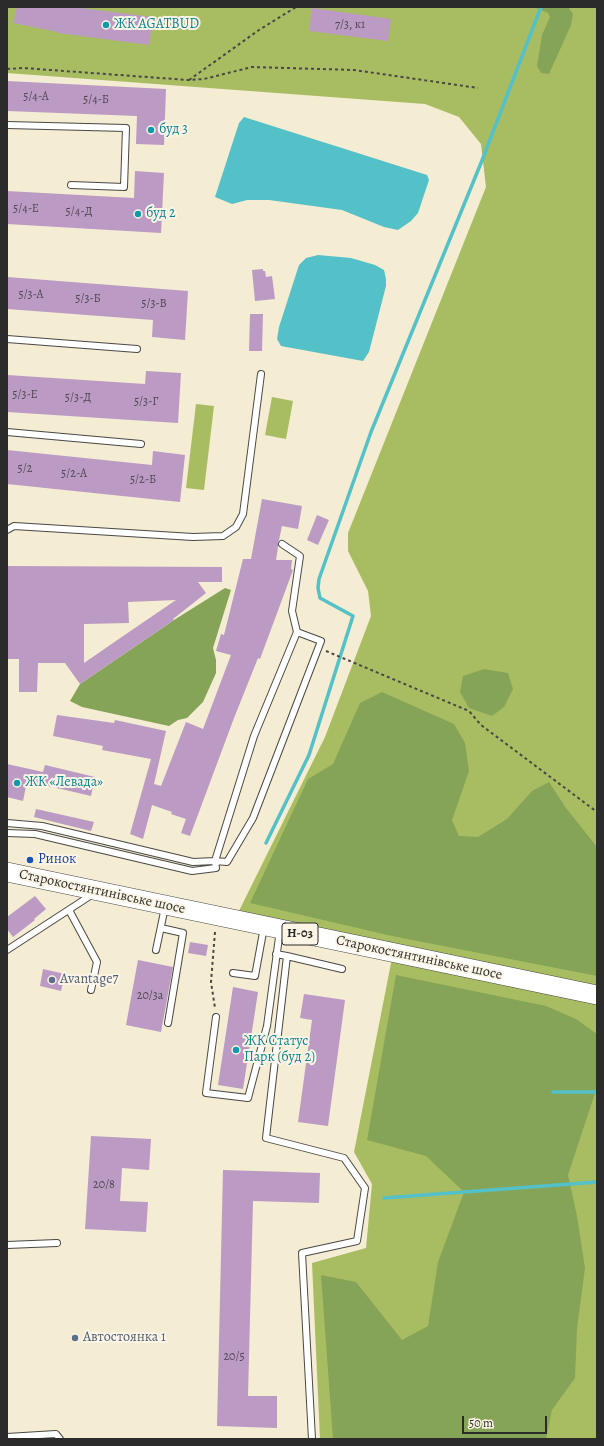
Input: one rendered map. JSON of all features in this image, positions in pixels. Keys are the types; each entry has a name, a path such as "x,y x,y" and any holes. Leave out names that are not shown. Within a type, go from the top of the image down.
{"main road":[{"name":"Старокостянтинівське шосе","path":"7,872 595,995"}],"lane":[{"path":"7,125 126,128 124,187 71,185"},
{"path":"7,339 138,349"},
{"path":"7,530 14,526 193,537 223,536 236,527 243,514 261,374"},
{"path":"7,432 141,444"},
{"path":"7,833 36,834 192,871 216,868 215,861 254,736 297,632 292,611 300,556 282,544"},
{"path":"7,823 42,826 193,862 226,862 253,818 321,641 297,632"},
{"path":"7,950 97,891"},
{"path":"156,950 166,906"},
{"path":"69,910 97,962 91,990"},
{"path":"161,928 183,933 168,1022"},
{"path":"216,1017 206,1093 248,1098 267,1026 276,954 272,928"},
{"path":"233,973 255,976 272,928"},
{"path":"276,954 342,969"},
{"path":"287,956 266,1138 344,1158 365,1188 357,1241 302,1253 312,1439"},
{"path":"7,1245 57,1242"},
{"path":"7,1437 56,1434 60,1439"}],"path":[{"path":"188,80 259,30 296,7"},
{"path":"7,69 23,68 188,80 204,79 252,67 354,70 478,88"},
{"path":"336,655 469,711 482,725 597,812"},
{"path":"215,932 211,982 216,1017"},
{"path":"597,1172 597,1193"}],"green space":[{"path":"7,7 597,7 597,990 237,915 325,737 371,616 368,591 348,551 348,533 486,187 481,144 459,117 425,104 7,73"},
{"path":"534,7 568,7 573,14 571,25 549,74 541,73 537,66 542,35 550,17 548,13"},
{"path":"272,397 293,401 286,439 265,435"},
{"path":"196,404 214,406 204,490 186,488"},
{"path":"225,588 231,590 213,648 216,660 216,673 203,702 187,718 178,720 169,726 82,707 70,701 80,684 174,620"},
{"path":"484,669 508,673 513,689 504,707 492,716 469,708 460,692 463,676"},
{"path":"382,692 454,724 465,743 469,771 452,820 459,836 478,837 507,819 532,791 549,782 566,808 597,847 597,976 392,936 250,903 308,779 333,764 360,703"},
{"path":"392,958 597,1001 597,1439 320,1439 312,1263 366,1248 372,1184 354,1152"},
{"path":"396,975 546,1006 576,1019 597,1034 597,1087 568,1175 577,1216 585,1268 577,1329 575,1378 552,1410 546,1439 333,1439 321,1275 356,1282 402,1340 428,1326 438,1262 464,1192 426,1156 367,1140"}],"water":[{"path":"244,117 427,175 429,180 418,213 411,221 398,230 384,227 342,210 269,200 247,200 232,204 215,197 239,123"},
{"path":"318,255 351,258 375,265 384,270 386,286 369,352 363,361 281,346 277,339 279,327 299,265 306,258"}],"building":[{"name":"ЖК AGATBUD","path":"17,7 73,7 153,17 149,45 58,33 13,23"},
{"path":"312,8 391,19 388,41 309,31"},
{"path":"7,81 166,89 164,145 136,144 137,116 7,111"},
{"path":"135,171 164,173 161,233 7,224 7,191 134,198"},
{"path":"263,269 266,277 272,276 275,299 255,301 252,270"},
{"path":"7,277 188,291 185,340 152,337 153,320 7,309"},
{"path":"250,314 263,314 262,351 249,351"},
{"path":"146,371 181,373 178,423 7,412 7,375 145,384"},
{"path":"7,450 152,465 153,451 185,455 180,502 7,484"},
{"path":"262,499 302,506 298,529 282,526 278,543 276,560 292,560 291,569 293,570 260,659 258,658 234,718 190,836 181,833 186,819 152,805 143,839 130,834 151,759 102,750 103,746 53,736 57,715 114,723 115,720 166,731 154,784 161,786 186,722 203,729 231,655 216,651 221,634 224,635 243,559 251,559"},
{"path":"317,515 329,520 318,545 307,540"},
{"path":"7,566 222,567 222,582 198,582 206,593 173,619 174,620 80,684 65,663 38,663 37,692 19,692 19,659 7,659","holes":["176,600 84,663 84,624 129,623 128,602"]},
{"path":"7,764 43,772 45,765 95,777 91,796 27,781 23,801 7,797"},
{"path":"36,809 94,822 91,831 34,817"},
{"path":"35,896 46,909 34,919 35,920 13,937 7,929 7,917"},
{"path":"190,942 208,945 206,956 188,953"},
{"path":"138,960 173,967 161,1032 126,1025"},
{"path":"43,969 65,974 61,991 40,986"},
{"name":"ЖК Статус Парк (буд 2)","path":"233,987 258,992 243,1089 218,1085"},
{"path":"304,994 345,1000 328,1126 298,1122 312,1020 300,1018"},
{"path":"91,1136 151,1139 149,1170 122,1168 120,1201 148,1202 146,1232 85,1229"},
{"path":"223,1170 320,1173 319,1203 253,1201 248,1396 277,1396 277,1428 217,1426"}],"waterway":[{"path":"266,843 309,755 353,616 320,598 318,588 319,579 371,432 481,163 541,7"},
{"path":"553,1092 597,1092"},
{"path":"384,1198 597,1182"}],"place":[{"name":"ЖК AGATBUD","path":"106,25"},
{"name":"буд 3","path":"151,130"},
{"name":"буд 2","path":"138,214"},
{"name":"ЖК «Левада»","path":"17,783"},
{"name":"Ринок","path":"30,860"},
{"name":"Avantage7","path":"52,980"},
{"name":"ЖК Статус Парк (буд 2)","path":"236,1050"},
{"name":"Автостоянка 1","path":"75,1338"}]}
